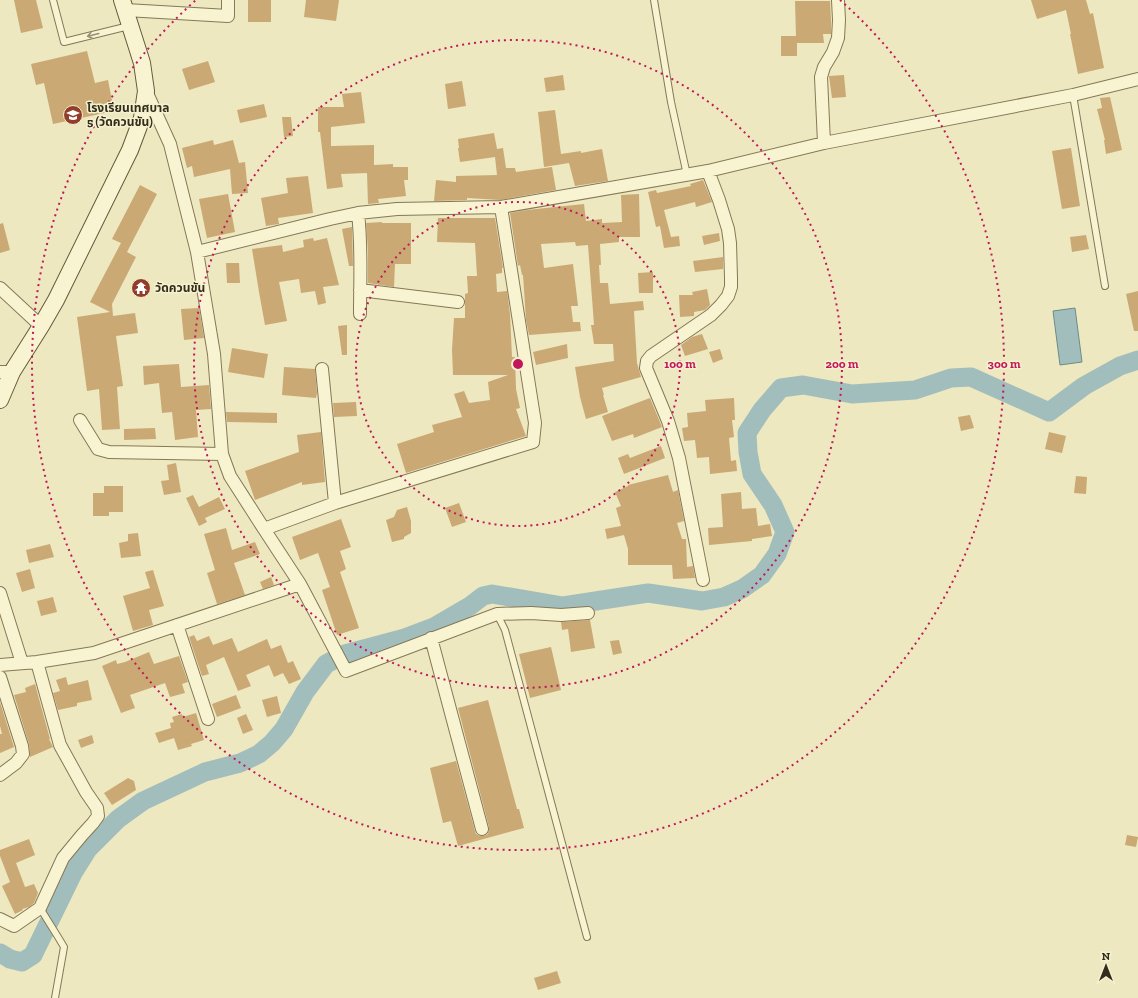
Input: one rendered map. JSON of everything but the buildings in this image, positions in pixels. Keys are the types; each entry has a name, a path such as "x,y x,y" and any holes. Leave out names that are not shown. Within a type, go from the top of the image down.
{"main road":[{"path":"0,400 6,372 41,326 56,300 130,150 142,118 146,92 142,63 124,5"}],"street":[{"path":"124,5 228,16 228,0"},
{"path":"824,143 821,77 824,67 833,52 838,38 838,0"},
{"path":"198,252 358,213 397,209 501,208 687,175 824,143 1073,95 1138,79"},
{"path":"146,92 170,144 198,252 214,354 222,454 230,476 300,584 346,671 497,614 531,613 561,615 588,613"},
{"path":"703,580 679,458 668,421 646,368 647,362 651,356 711,315 728,296 731,287 732,268 729,236 719,200 708,171"},
{"path":"264,529 335,503 533,442 535,423 501,208"},
{"path":"358,213 361,239 360,314"},
{"path":"0,288 41,326"},
{"path":"360,290 458,302"},
{"path":"322,369 335,503"},
{"path":"80,420 98,449 110,452 222,454"},
{"path":"0,665 37,662 94,653 300,584"},
{"path":"0,593 22,663"},
{"path":"177,625 208,719"},
{"path":"431,638 482,829"},
{"path":"0,919 14,926 41,910 63,858 98,816 97,808 86,792 60,745 37,662"},
{"path":"0,677 22,746 23,754 16,763 0,775"}],"lane":[{"path":"53,0 64,42 131,25"},
{"path":"654,0 671,102 687,175"},
{"path":"1073,95 1105,286"},
{"path":"497,614 505,630 587,937"},
{"path":"41,910 64,947 55,998"}],"water":[{"path":"1075,308 1082,362 1060,365 1053,311"}],"waterway":[{"path":"0,953 10,959 22,962 33,955 73,873 88,849 118,819 143,801 205,772 240,763 259,754 272,743 284,729 305,692 326,664 345,654 405,638 434,627 470,606 483,596 492,594 563,606 648,593 702,601 724,597 742,589 762,575 777,554 785,532 773,505 752,474 748,452 747,433 762,410 781,388 803,385 852,394 915,390 951,378 971,377 1049,412 1084,386 1120,366 1138,360"}],"place":[{"name":"โรงเรียนเทศบาล 5 (วัดควนขัน)","path":"73,115"},
{"name":"วัดควนขัน","path":"141,288"}]}
